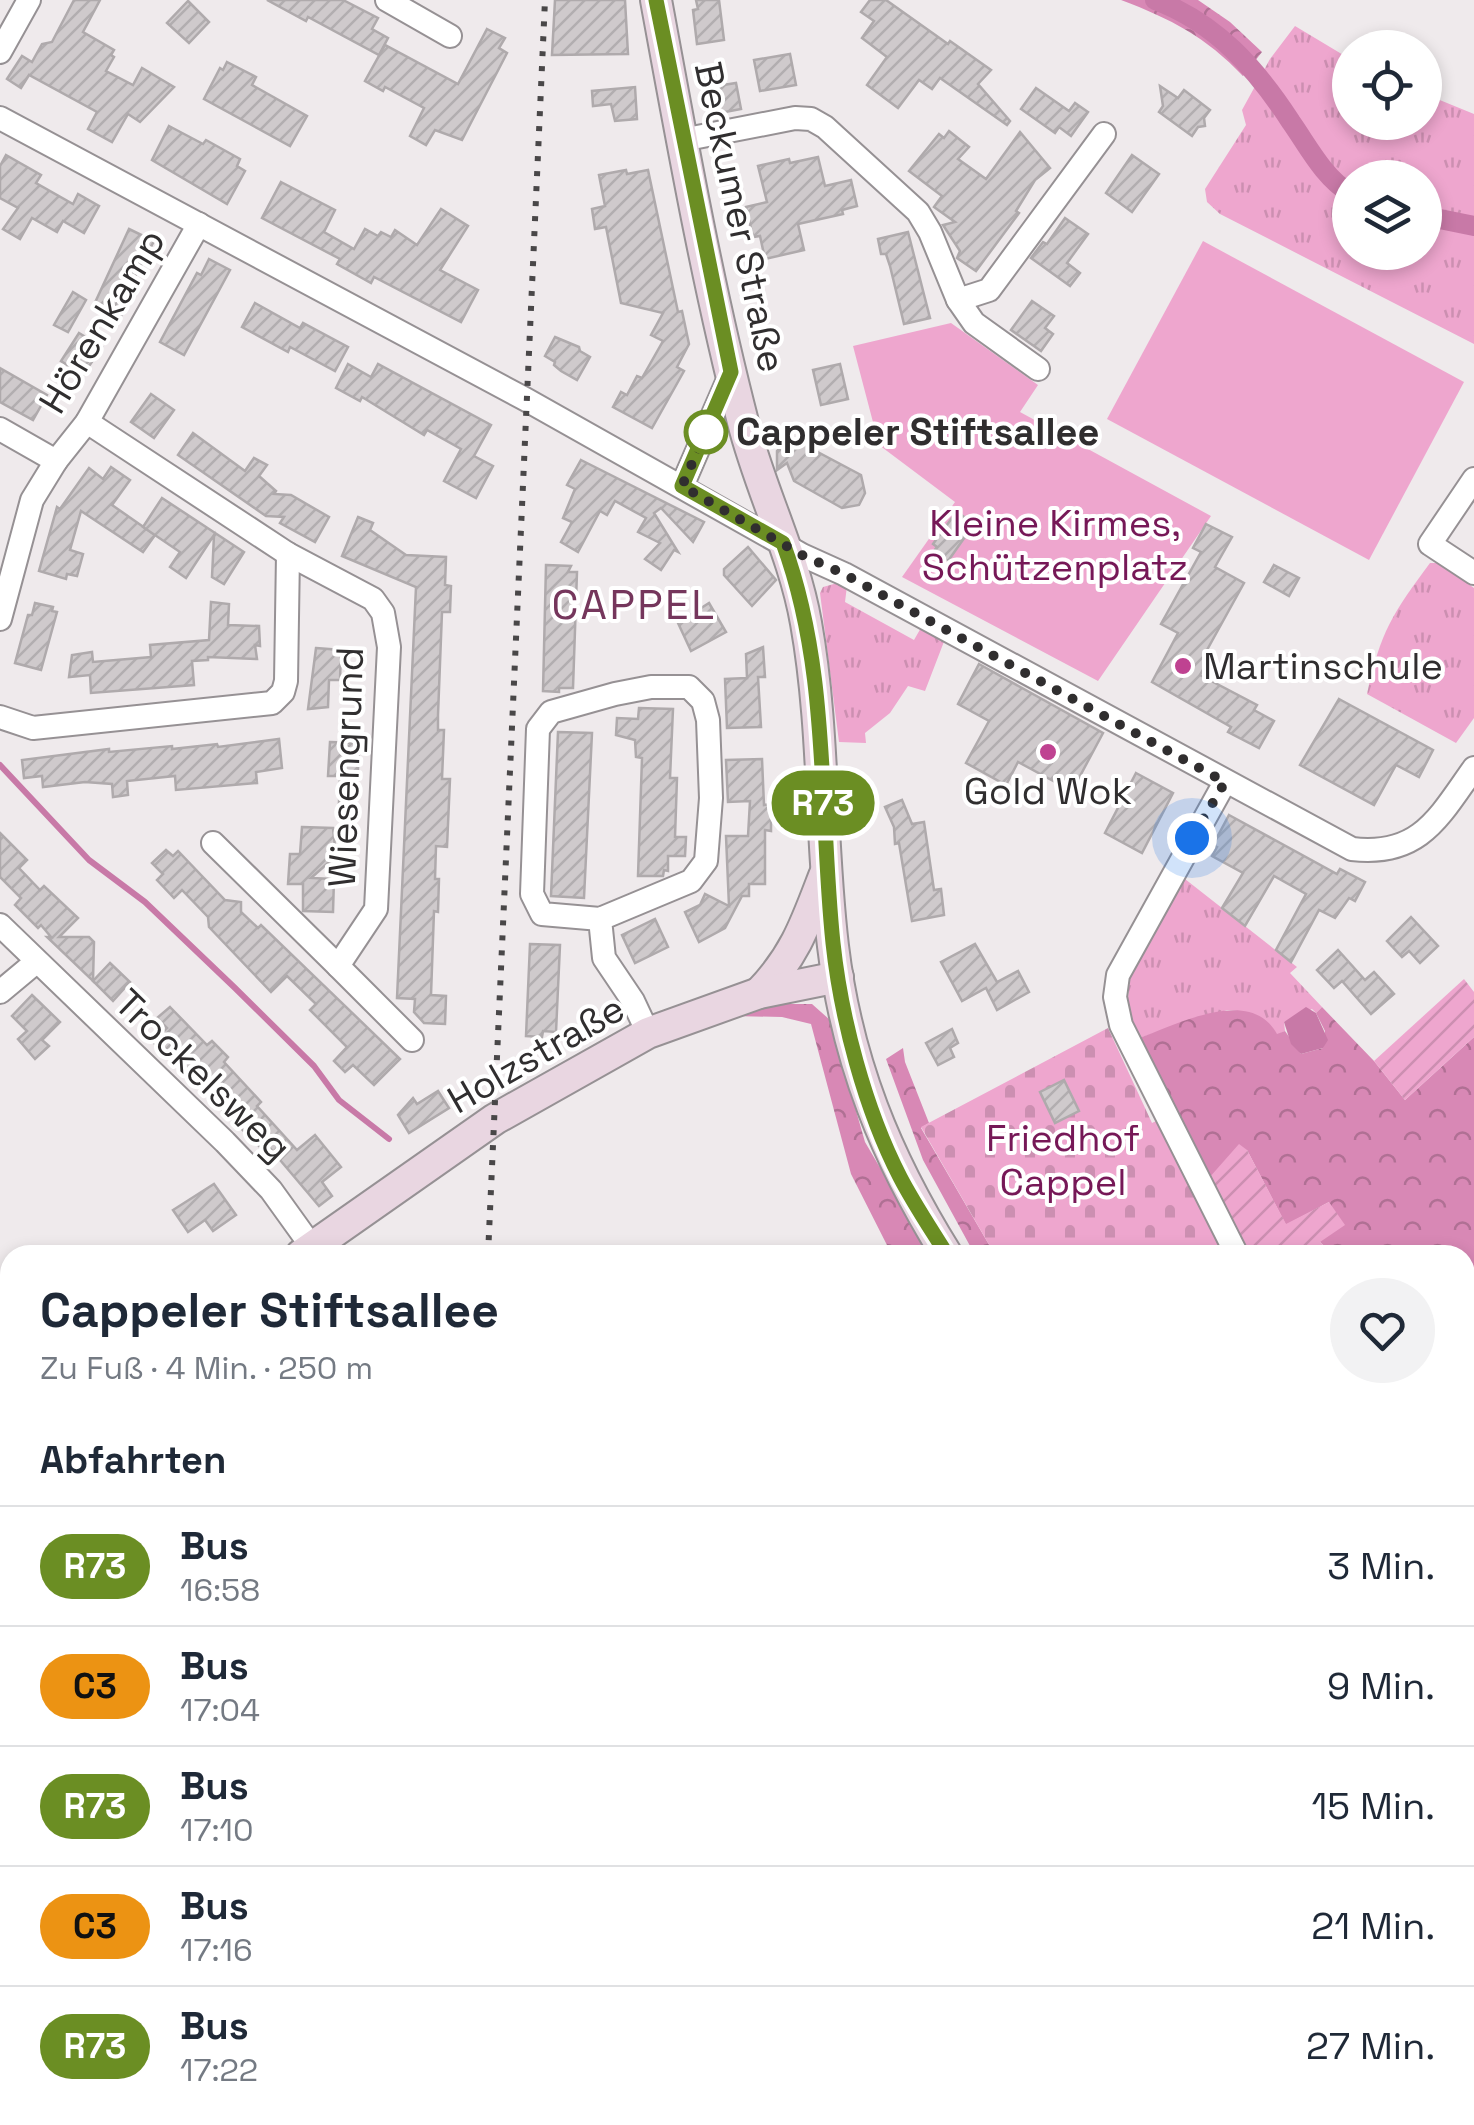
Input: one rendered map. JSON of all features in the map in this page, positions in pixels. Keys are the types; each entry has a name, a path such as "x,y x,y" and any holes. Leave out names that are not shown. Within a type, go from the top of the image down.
{"main road":[{"name":"Beckumer Straße","path":"656,0 731,372 758,476 806,622 838,977 860,1072 881,1134 900,1177 941,1245"},
{"path":"759,992 798,945 826,869"},
{"name":"Holzstraße","path":"315,1245 495,1119 648,1034 759,992 838,977"}],"street":[{"path":"0,52 29,0"},
{"path":"387,0 450,36"},
{"path":"0,118 1352,849 1374,852 1418,838 1438,819 1474,768"},
{"path":"682,140 795,118 810,119 884,178 918,212 958,300 974,323 1038,369"},
{"path":"958,300 989,290 1104,134"},
{"name":"Hörenkamp","path":"0,619 32,500 87,422 199,224"},
{"path":"682,486 731,372"},
{"name":"Wiesengrund","path":"87,422 288,554 374,600 383,613 390,647 376,908 338,966"},
{"path":"0,429 56,461"},
{"path":"1474,479 1430,544 1474,574"},
{"name":"Wiesengrund","path":"0,717 33,728 272,703 283,692 286,682 288,554"},
{"path":"651,687 689,687 704,701 708,720 711,798 706,861 691,881 600,919 542,914 532,894 538,729 551,712 615,694 651,687"},
{"path":"1225,782 1136,937 1118,975 1115,997 1120,1025 1232,1245"},
{"name":"Wiesengrund","path":"213,844 412,1040"},
{"path":"600,919 604,958 648,1034"},
{"name":"Trockelsweg","path":"0,925 271,1190 303,1245"},
{"path":"0,992 36,962"}],"green space":[{"path":"1121,0 1198,0 1230,22 1262,52 1243,76 1187,31"},
{"path":"1295,26 1332,48 1332,140 1442,140 1442,101 1474,114 1474,344 1220,214 1207,202 1205,189 1246,125 1242,110 1270,59"},
{"path":"1203,241 1464,382 1369,560 1107,419"},
{"name":"Kleine Kirmes, Schützenplatz","path":"951,323 1038,385 1020,412 1211,516 1098,681 902,577 955,502 879,445 853,346"},
{"path":"1430,563 1439,563 1474,588 1474,718 1456,743 1367,694 1390,624"},
{"path":"841,582 847,586 845,602 914,640 922,626 945,639 925,691 908,686 890,713 865,733 866,743 839,742 820,593 823,587"},
{"path":"1185,879 1297,967 1290,973 1322,1007 1316,1013 1312,1009 1284,1022 1285,1031 1277,1035 1255,1016 1227,1010 1139,1038 1127,1007 1130,978"},
{"path":"1464,979 1474,992 1474,1037 1405,1100 1374,1061"},
{"path":"781,1004 812,1004 830,1020 865,1142 925,1245 887,1245 851,1174 811,1024 782,1017 733,1016"},
{"path":"1322,1007 1405,1100 1474,1037 1474,1245 1323,1245 1320,1242 1329,1202 1286,1225 1247,1150 1209,1178 1139,1038 1192,1018 1231,1010 1249,1012 1265,1020 1277,1034 1285,1031 1301,1054 1323,1048 1325,1031 1316,1013"},
{"name":"Friedhof Cappel","path":"1108,1028 1152,1123 1158,1120 1222,1245 989,1245 921,1127"},
{"path":"903,1048 929,1123 921,1128 989,1245 970,1245 923,1160 886,1059"},
{"path":"1239,1144 1247,1150 1286,1224 1329,1202 1345,1225 1320,1242 1323,1245 1243,1245 1209,1178"}],"shaded area":[{"path":"1306,1007 1316,1013 1328,1040 1323,1048 1301,1054 1291,1044 1284,1022"}],"building":[{"path":"74,0 100,0 83,32 114,50 106,71 133,85 142,68 174,87 140,122 128,114 112,142 88,129 97,112 29,75 21,88 7,79 22,56 32,62 42,44 52,42"},
{"path":"267,0 343,0 378,18 372,29 388,38 379,55"},
{"path":"555,0 625,0 628,54 552,55"},
{"path":"696,0 719,0 724,40 697,44 693,10 698,9"},
{"path":"870,0 886,0 991,70 978,84 1010,121 1007,125 940,78 932,89 919,80 898,108 867,85 887,57 862,38 874,21 861,12"},
{"path":"188,1 209,22 189,43 167,23"},
{"path":"487,29 505,38 499,48 507,53 462,140 435,130 426,145 410,136 424,108 365,81 385,45 458,84"},
{"path":"790,54 796,85 760,91 754,60"},
{"path":"227,62 256,77 252,85 307,116 290,146 204,99"},
{"path":"736,83 741,109 709,115 704,88"},
{"path":"1160,86 1178,98 1184,90 1210,110 1204,118 1205,126 1198,127 1192,136 1159,112 1163,106"},
{"path":"635,87 637,119 615,121 611,104 593,106 592,91"},
{"path":"1036,88 1069,111 1075,103 1088,112 1071,136 1059,127 1055,133 1021,109"},
{"path":"169,126 240,159 237,166 245,171 227,204 152,160"},
{"path":"949,131 969,147 958,159 986,179 1020,132 1050,168 1035,180 1016,211 1019,213 976,271 957,258 960,251 943,225 955,222 934,207 942,196 909,171 939,134 944,138"},
{"path":"6,155 41,175 36,183 73,204 78,194 99,206 84,233 63,221 57,232 32,218 20,239 3,229 18,208 0,198 0,166"},
{"path":"1132,155 1159,174 1132,212 1106,193"},
{"path":"818,157 825,186 851,180 857,206 842,210 843,214 798,224 804,250 765,259 760,236 753,237 746,207 767,202 758,166"},
{"path":"626,170 627,174 648,170 678,312 682,311 689,344 677,367 684,371 652,428 613,407 621,392 627,395 637,376 642,378 663,341 651,335 663,313 621,303 606,227 595,229 592,209 605,206 599,175"},
{"path":"281,182 335,210 324,232 354,249 365,229 391,237 395,230 417,245 441,209 468,226 440,270 478,290 461,322 374,277 371,283 337,264 340,259 262,218"},
{"path":"1065,218 1088,234 1067,263 1080,273 1070,286 1031,258 1043,242 1047,244"},
{"path":"129,229 154,241 129,288 134,290 119,320 93,307"},
{"path":"908,232 930,318 904,324 890,266 886,254 881,254 878,239"},
{"path":"209,259 230,270 184,355 160,342 197,273 201,275"},
{"path":"73,292 86,300 68,332 54,325"},
{"path":"1032,301 1054,316 1045,328 1053,334 1041,351 1011,330"},
{"path":"255,303 300,328 303,323 348,347 335,371 242,327"},
{"path":"79,333 102,347 83,375 61,361"},
{"path":"555,337 579,347 590,357 577,380 545,356"},
{"path":"348,364 371,377 378,364 491,425 474,456 493,466 476,498 444,481 461,449 427,430 424,435 362,397 360,401 336,388"},
{"path":"840,364 848,399 821,405 813,370"},
{"path":"0,368 47,395 33,420 0,402"},
{"path":"151,394 174,410 154,438 131,422"},
{"path":"193,433 245,471 254,458 267,465 259,476 276,491 274,494 291,495 329,517 315,542 280,523 284,517 266,516 178,455"},
{"path":"785,443 818,444 814,450 861,475 865,493 859,505 842,508 794,481 787,463 777,470 777,451"},
{"path":"581,460 704,522 693,542 661,508 654,513 678,552 674,550 661,570 645,559 660,543 638,532 646,518 615,501 607,515 600,511 578,552 561,542 572,522 563,518 575,489 567,485"},
{"path":"111,467 130,480 112,505 155,535 143,552 81,511 70,550 83,554 77,576 67,574 66,579 39,571 57,507 60,509 89,468 103,479"},
{"path":"162,498 244,552 224,584 212,577 214,535 186,578 170,567 180,552 143,527"},
{"path":"960,514 974,524 948,561 934,551 937,547 933,544 952,518 956,521"},
{"path":"358,517 373,523 370,530 406,555 446,557 445,585 451,586 450,612 442,612 438,715 438,730 444,730 442,779 450,779 447,847 436,846 438,912 434,911 431,995 446,996 445,1024 424,1023 414,1012 415,999 397,998 416,587 342,556"},
{"name":"Martinschule","path":"1206,524 1232,537 1215,567 1244,583 1207,650 1212,653 1200,675 1257,705 1254,710 1274,721 1259,748 1228,732 1231,727 1152,682 1178,633 1161,624 1201,552 1193,548"},
{"path":"748,547 776,580 752,606 724,575 724,569"},
{"path":"546,565 571,566 568,572 577,572 573,688 559,688 559,692 543,691"},
{"path":"1274,565 1299,578 1289,596 1264,582"},
{"path":"211,602 229,604 228,625 259,626 257,659 208,657 192,661 194,685 91,693 90,675 69,677 72,655 92,652 93,662 151,657 150,645 209,640"},
{"path":"35,603 53,607 52,611 57,612 41,670 15,663"},
{"path":"709,603 726,632 691,651 678,623"},
{"path":"763,647 765,677 758,677 761,727 727,728 725,679 747,678 746,654"},
{"path":"316,648 341,650 340,680 329,680 328,707 308,709"},
{"name":"Gold Wok","path":"979,664 1103,733 1072,791 1018,762 1006,785 966,763 989,721 958,704"},
{"path":"1339,699 1433,750 1419,777 1396,765 1374,805 1300,765"},
{"path":"639,708 673,709 670,778 677,778 675,837 686,837 685,856 668,856 668,871 664,870 663,876 638,876 642,758 636,757 635,740 616,735 617,718 638,719"},
{"path":"558,732 592,733 584,898 551,896"},
{"path":"279,739 282,768 256,772 257,783 176,790 175,776 127,781 128,795 113,797 112,784 85,782 43,787 42,776 24,778 22,760 109,749 217,744 218,747"},
{"path":"330,742 359,743 357,794 339,802 340,776 328,776"},
{"path":"762,759 764,805 771,804 771,831 765,830 765,884 749,884 749,896 742,896 725,928 699,942 685,912 700,905 705,894 729,906 726,836 748,836 750,801 728,802 726,760"},
{"path":"1136,773 1173,793 1142,853 1105,833"},
{"path":"902,800 912,824 924,822 934,890 941,889 944,915 912,921 899,843 895,844 894,827 885,807"},
{"path":"1229,815 1337,874 1340,869 1365,882 1355,901 1349,898 1335,918 1319,910 1291,962 1276,950 1306,894 1274,876 1245,926 1222,908 1243,873 1212,856 1217,847 1213,845"},
{"path":"302,827 333,828 336,856 311,878 334,879 333,912 303,911 303,884 288,884 290,854 300,854"},
{"path":"0,833 27,860 19,868 40,890 44,886 78,918 59,937 89,937 94,942 93,981 47,937 51,937 41,925 38,928 15,905 21,898 0,877"},
{"path":"166,850 173,856 178,851 225,900 241,902 241,912 258,928 261,925 400,1059 374,1085 353,1065 345,1072 334,1061 347,1047 310,1010 316,1004 287,976 271,992 209,927 208,917 182,890 174,898 157,880 163,874 152,863"},
{"path":"1411,917 1438,946 1420,963 1409,951 1402,957 1387,941"},
{"path":"655,919 668,947 635,963 622,935"},
{"path":"530,944 560,945 556,1032 543,1031 542,1037 526,1036"},
{"path":"975,944 997,982 1018,971 1029,992 997,1010 986,988 962,1001 941,962"},
{"path":"1338,950 1365,980 1374,972 1394,994 1371,1014 1342,981 1334,988 1317,970"},
{"path":"110,963 130,982 113,1001 93,981"},
{"path":"32,995 60,1022 42,1040 49,1046 35,1059 18,1039 27,1031 12,1016"},
{"path":"170,1007 207,1045 212,1041 228,1057 224,1062 297,1150 315,1135 341,1167 322,1182 332,1196 319,1206 264,1141 259,1146 153,1042 167,1028 157,1018"},
{"path":"952,1029 958,1043 950,1048 954,1057 938,1065 926,1043"},
{"path":"1064,1080 1079,1111 1055,1123 1040,1092"},
{"path":"438,1091 449,1108 409,1133 398,1115 413,1098 417,1104"},
{"path":"214,1184 236,1215 213,1231 205,1220 188,1232 173,1210"}],"waterway":[{"path":"1155,0 1197,21 1233,49 1264,83 1332,178"},
{"path":"1442,219 1474,226"},
{"path":"0,765 89,860 145,902 314,1066 339,1100 389,1139"}],"railway":[{"path":"488,1245 545,0"}],"bus line":[{"name":"R73","path":"656,0 731,372 682,486 783,543 796,580 815,691 826,869 838,977 860,1072 881,1134 900,1177 941,1245"}],"place":[{"name":"Cappeler Stiftsallee","path":"706,432"},
{"name":"Martinschule","path":"1183,666"},
{"name":"Gold Wok","path":"1048,752"}],"district":[{"name":"CAPPEL","path":"634,604"}],"route":[{"path":"706,432 682,486 802,555 844,574 1225,782 1192,838"}]}
